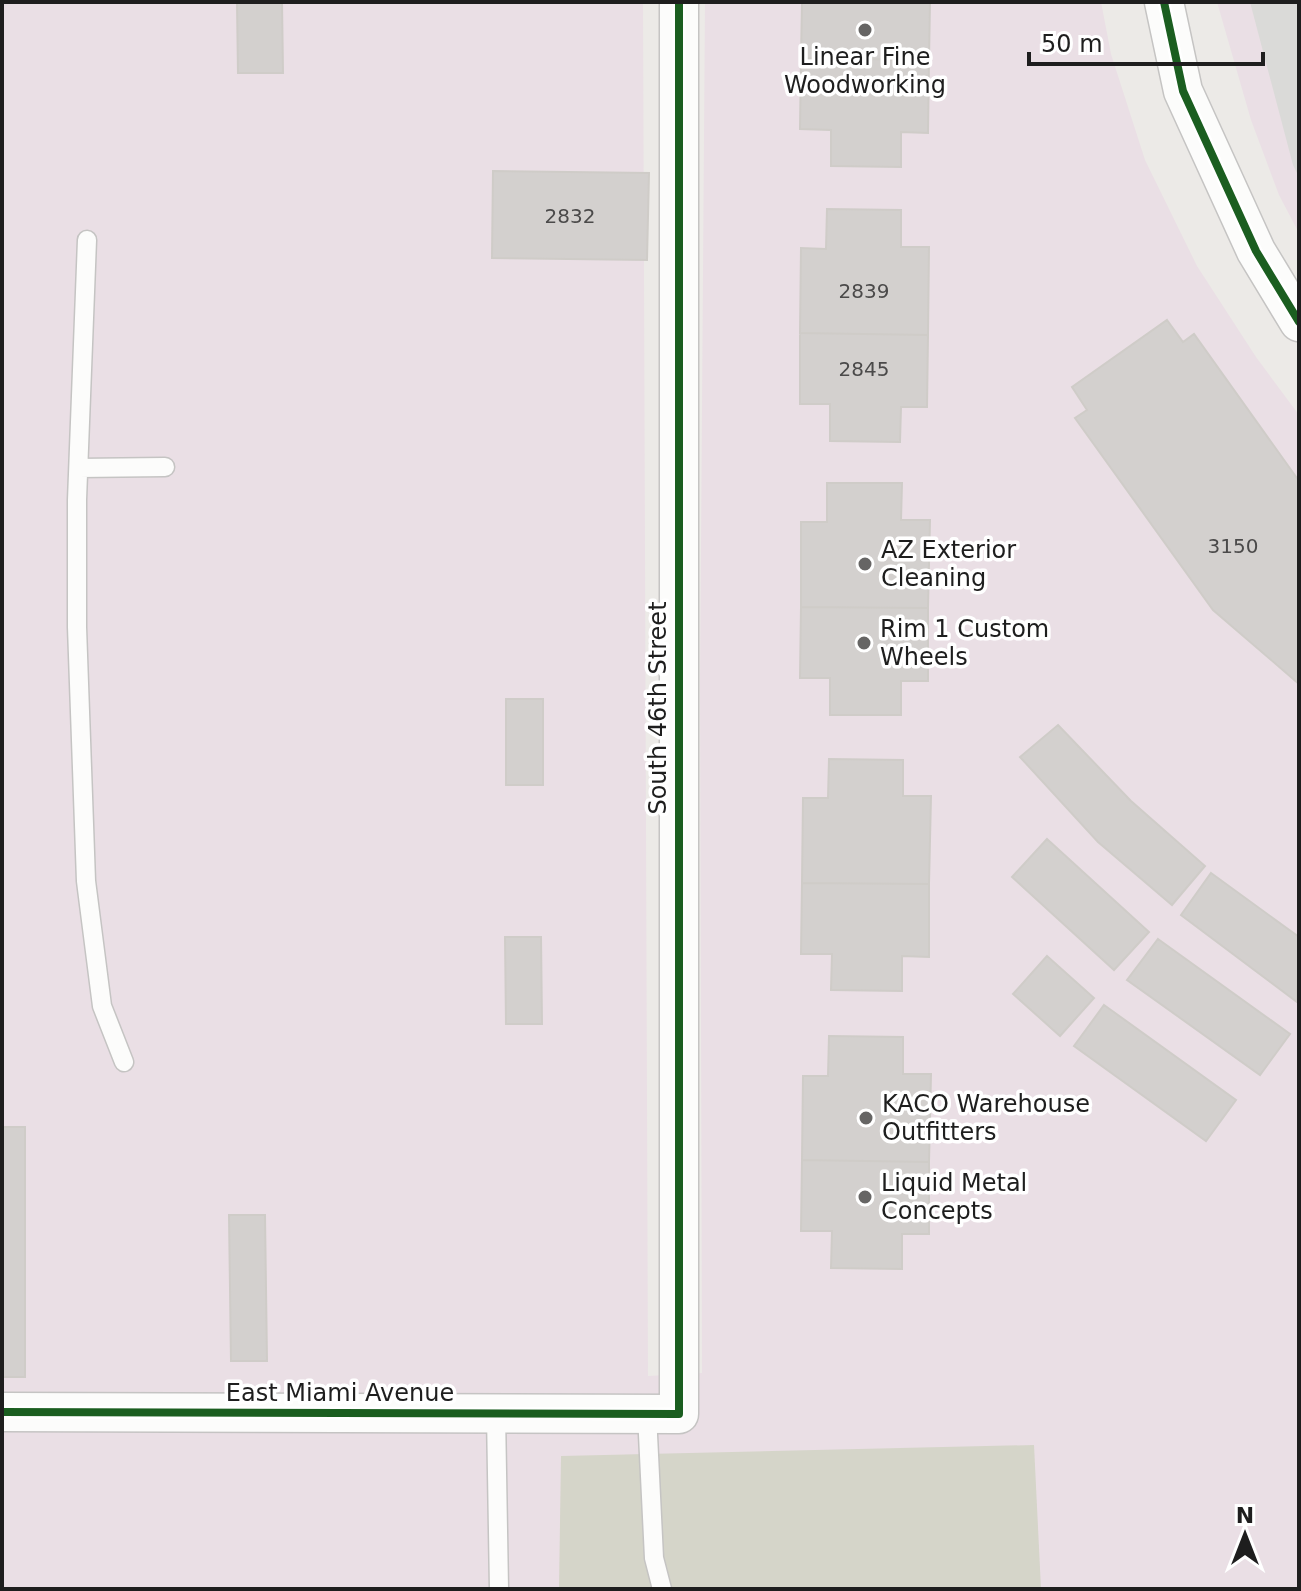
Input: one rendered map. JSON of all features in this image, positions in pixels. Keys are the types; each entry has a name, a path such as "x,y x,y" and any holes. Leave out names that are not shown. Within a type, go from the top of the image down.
{"street":[{"name":"South 46th Street","path":"663,1414 679,2"},
{"path":"1164,2 1183,91 1256,251 1299,322"},
{"name":"East Miami Avenue","path":"2,1412 663,1414"}],"lane":[{"path":"87,240 77,627 86,881 102,1006 124,1062"},
{"path":"79,468 165,467"},
{"path":"496,1414 499,1589"},
{"path":"662,1589 654,1558 663,1414"}],"shaded area":[{"path":"2,2 643,2 648,1376 702,1373 700,682 705,2 1101,2 1111,54 1145,160 1197,266 1256,357 1299,415 1299,1589 2,1589"},
{"path":"1217,2 1299,2 1299,233 1279,195 1251,120"},
{"path":"1250,2 1299,2 1299,177 1293,165"},
{"path":"1034,1445 1041,1589 559,1589 561,1456"}],"building":[{"path":"237,2 282,2 283,73 238,73"},
{"name":"Linear Fine Woodworking","path":"802,2 930,2 929,60 801,58"},
{"path":"801,58 929,60 928,133 901,132 901,167 831,166 831,130 800,129"},
{"path":"493,171 649,173 647,260 492,258"},
{"path":"827,209 901,210 901,247 929,247 928,335 800,333 801,248 826,249"},
{"path":"1167,320 1183,342 1194,334 1299,481 1299,684 1213,610 1075,418 1087,410 1072,387"},
{"path":"800,333 928,335 927,407 901,407 900,442 830,441 830,404 800,404"},
{"name":"AZ Exterior Cleaning","path":"827,483 902,483 901,520 930,520 928,608 801,607 801,522 827,522"},
{"name":"Rim 1 Custom Wheels","path":"801,607 928,608 928,681 901,681 901,715 830,715 830,678 800,678"},
{"path":"506,699 543,699 543,785 506,785"},
{"path":"1058,725 1131,801 1205,866 1172,905 1098,842 1020,757"},
{"path":"829,759 903,760 903,796 931,796 929,884 802,883 803,798 828,798"},
{"path":"1047,839 1149,932 1114,970 1012,877"},
{"path":"1211,873 1299,937 1297,1002 1181,915"},
{"path":"802,883 929,884 929,957 902,956 902,991 831,990 832,954 801,954"},
{"path":"505,937 541,937 542,1024 506,1024"},
{"path":"1158,939 1290,1034 1260,1075 1127,980"},
{"path":"1047,956 1094,998 1060,1036 1013,994"},
{"path":"1104,1005 1236,1100 1206,1141 1074,1046"},
{"name":"KACO Warehouse Outfitters","path":"829,1036 903,1037 903,1074 931,1074 929,1162 802,1160 803,1076 828,1076"},
{"path":"2,1127 25,1127 25,1377 2,1377"},
{"name":"Liquid Metal Concepts","path":"802,1160 929,1162 929,1234 902,1234 902,1269 831,1268 832,1231 801,1231"},
{"path":"229,1215 265,1215 267,1361 231,1361"}],"cycle path":[{"path":"2,1412 679,1414 679,2"},
{"path":"1164,2 1183,91 1256,251 1299,322"}],"place":[{"name":"Linear Fine Woodworking","path":"865,30"},
{"name":"AZ Exterior Cleaning","path":"865,564"},
{"name":"Rim 1 Custom Wheels","path":"864,643"},
{"name":"KACO Warehouse Outfitters","path":"866,1118"},
{"name":"Liquid Metal Concepts","path":"865,1197"}]}
